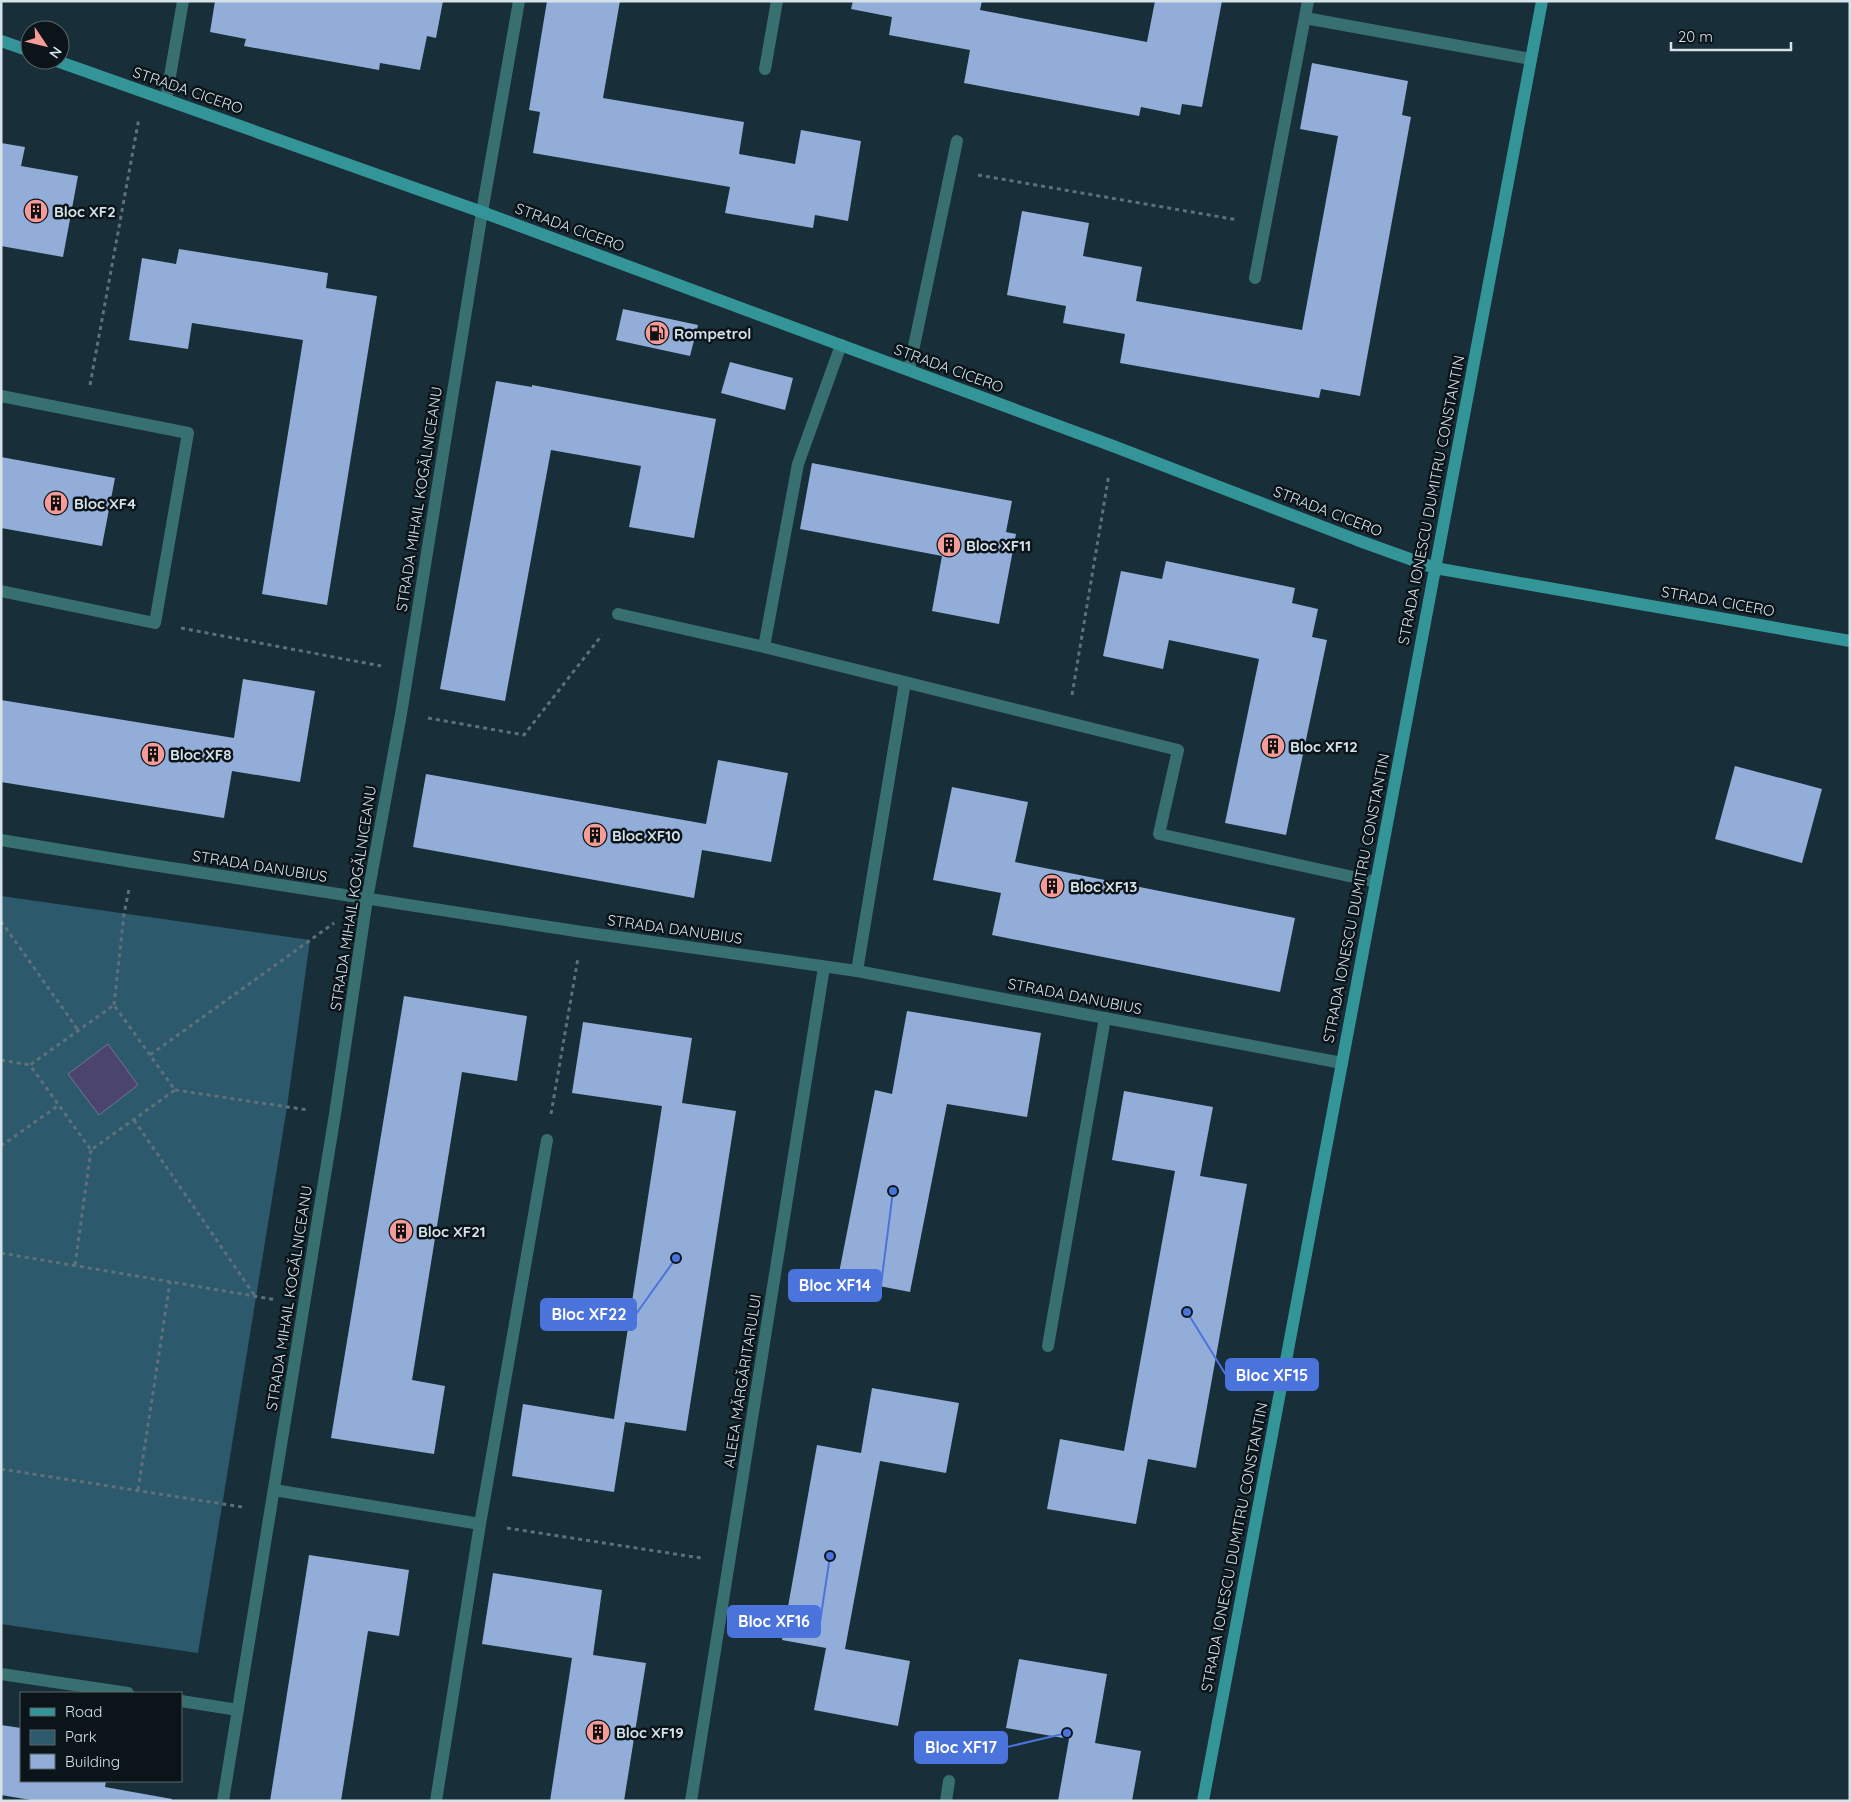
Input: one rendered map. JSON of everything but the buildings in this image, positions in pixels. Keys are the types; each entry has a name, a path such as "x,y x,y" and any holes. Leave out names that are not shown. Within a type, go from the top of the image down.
{"main road":[{"name":"STRADA IONESCU DUMITRU CONSTANTIN","path":"1203,1801 1542,1"},
{"path":"1,41 20,48"},
{"name":"STRADA CICERO","path":"70,66 482,212 1113,446 1435,568 1850,641"}],"street":[{"path":"166,99 183,1"},
{"name":"STRADA MIHAIL KOGĂLNICEANU","path":"223,1801 335,1114 367,899 401,714 482,212 519,1"},
{"path":"765,70 777,1"},
{"path":"1255,278 1308,1"},
{"path":"1305,18 1531,59"},
{"path":"909,370 957,141"},
{"path":"764,647 798,464 841,345"},
{"path":"1,396 188,433 155,623 1,591"},
{"path":"618,614 764,647 1178,750 1159,834 1376,882"},
{"path":"857,971 905,682"},
{"name":"STRADA DANUBIUS","path":"1,840 582,932 857,971 1342,1063"},
{"name":"ALEEA MĂRGĂRITARULUI","path":"691,1801 824,967"},
{"path":"1048,1346 1105,1018"},
{"path":"436,1801 480,1524 547,1140"},
{"path":"274,1490 480,1524"},
{"path":"1,1674 121,1692"},
{"path":"182,1701 238,1710"},
{"path":"946,1801 949,1781"}],"path":[{"path":"85,412 144,92"},
{"path":"950,171 1265,225"},
{"path":"1068,723 1113,446"},
{"path":"401,714 524,735 618,614"},
{"path":"155,623 407,671"},
{"path":"134,862 124,914 114,1005 175,1090"},
{"path":"150,1055 367,899"},
{"path":"1,921 78,1030"},
{"path":"547,1140 582,932"},
{"path":"30,1065 114,1005"},
{"path":"1,1060 30,1065 91,1150 75,1265"},
{"path":"91,1150 175,1090 335,1114"},
{"path":"1,1146 59,1105"},
{"path":"134,1120 256,1297"},
{"path":"1,1253 304,1305"},
{"path":"138,1490 170,1282"},
{"path":"1,1469 222,1503 270,1513"},
{"path":"480,1524 729,1562"}],"green space":[{"path":"1,896 310,940 287,1107 198,1653 1,1624"}],"shaded area":[{"path":"108,1044 138,1085 99,1115 68,1074"}],"place":[{"name":"Bloc XF2","path":"36,211"},
{"name":"Rompetrol","path":"657,333"},
{"name":"Bloc XF4","path":"56,503"},
{"name":"Bloc XF11","path":"949,545"},
{"name":"Bloc XF12","path":"1273,746"},
{"name":"Bloc XF8","path":"153,754"},
{"name":"Bloc XF10","path":"595,835"},
{"name":"Bloc XF13","path":"1052,886"},
{"name":"Bloc XF14","path":"893,1191"},
{"name":"Bloc XF21","path":"401,1231"},
{"name":"Bloc XF22","path":"676,1258"},
{"name":"Bloc XF15","path":"1187,1312"},
{"name":"Bloc XF16","path":"830,1556"},
{"name":"Bloc XF19","path":"598,1732"},
{"name":"Bloc XF17","path":"1067,1733"}]}
